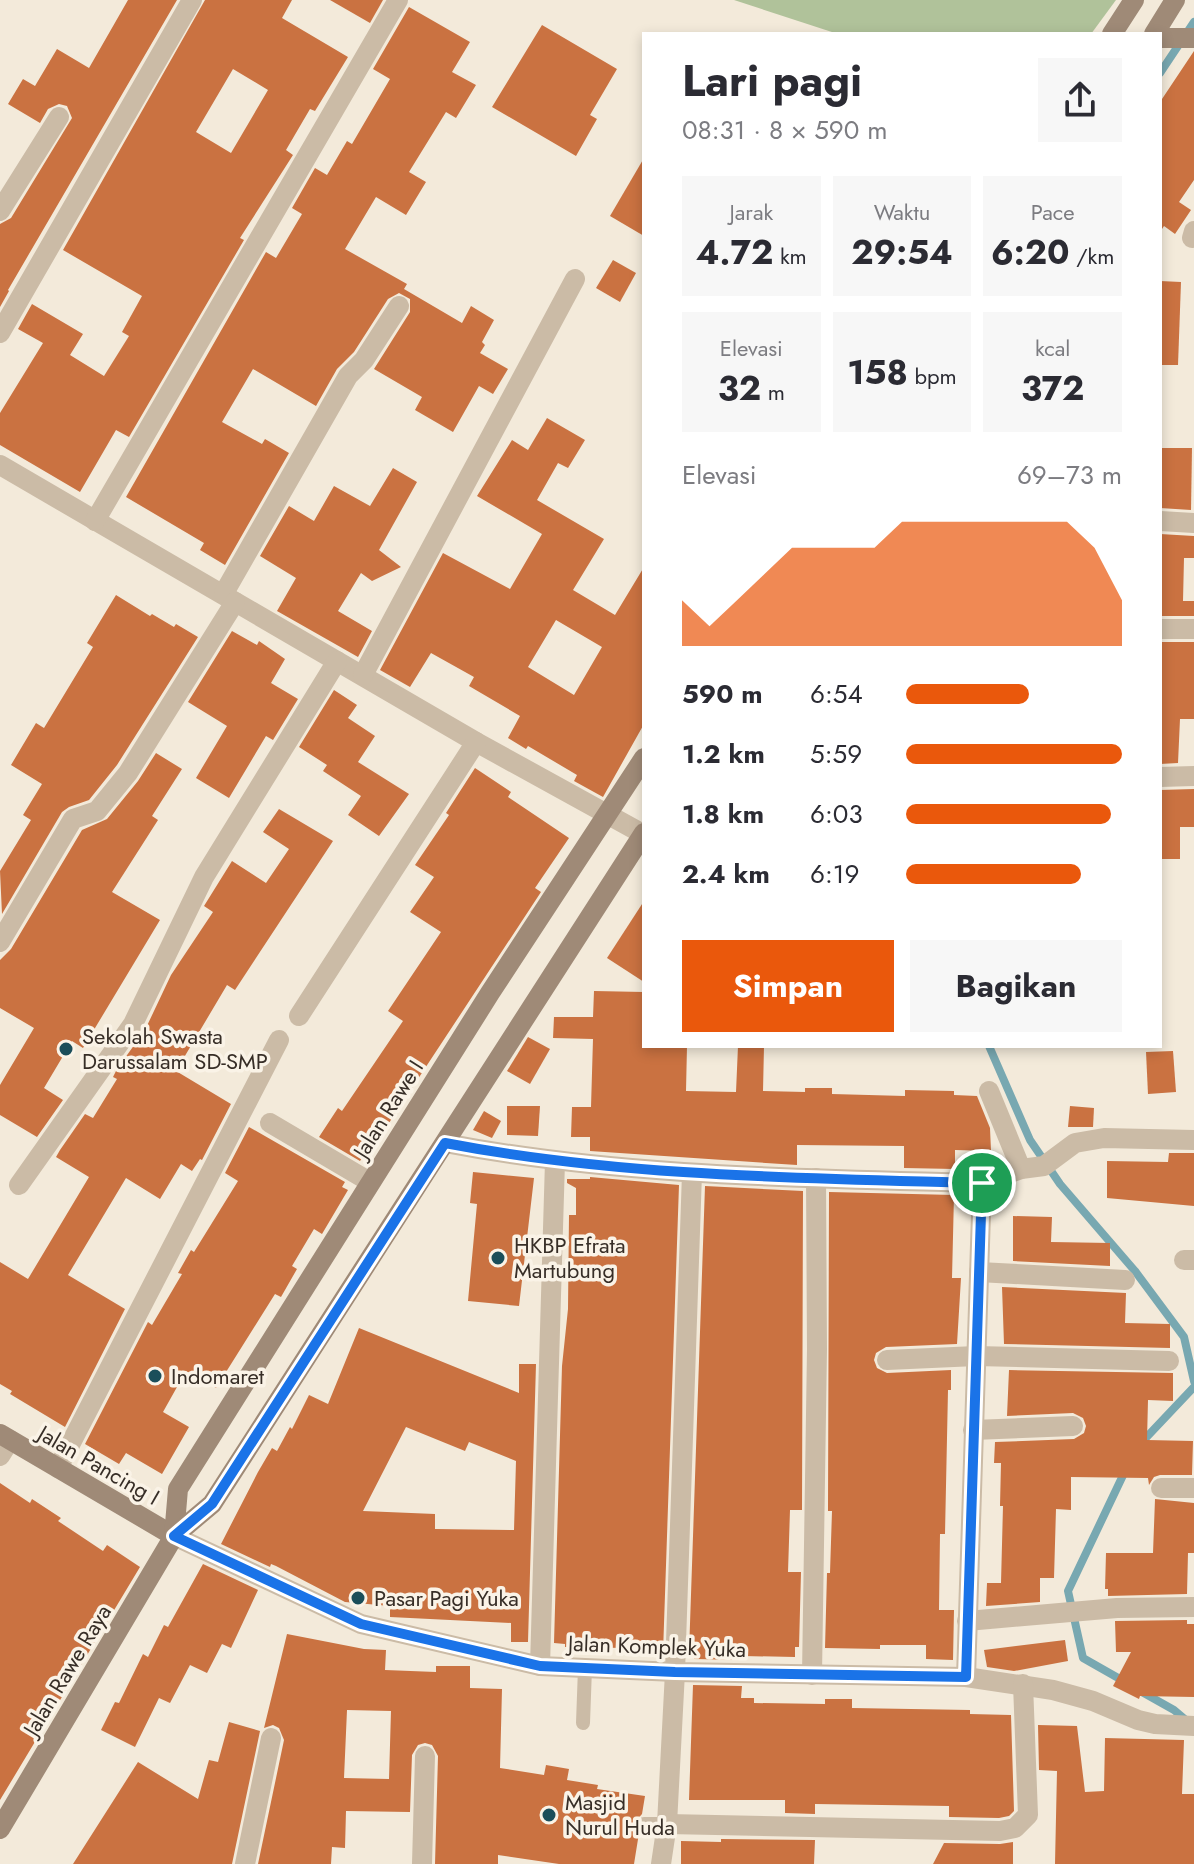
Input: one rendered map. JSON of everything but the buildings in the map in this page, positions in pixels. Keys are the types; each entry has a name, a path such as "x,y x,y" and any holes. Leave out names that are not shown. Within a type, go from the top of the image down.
{"main road":[{"path":"1113,32 1134,0"},
{"path":"1170,37 1175,0"},
{"name":"Jalan Rawe I","path":"174,1536 178,1489 490,993 642,761"},
{"path":"174,1536 212,1504 642,837"},
{"name":"Jalan Pancing I","path":"3,1444 58,1468 174,1536"},
{"name":"Jalan Rawe Raya","path":"0,1829 174,1536"}],"street":[{"path":"0,333 192,0"},
{"path":"95,521 398,0"},
{"path":"0,211 59,117"},
{"path":"363,675 575,279"},
{"path":"0,942 73,819 97,811 128,773 230,598 348,376 364,360 399,306"},
{"path":"0,465 476,742 642,833"},
{"path":"1162,521 1194,523"},
{"path":"1162,629 1194,629"},
{"path":"19,1185 133,1024 204,877 337,661"},
{"path":"299,1016 476,742"},
{"path":"1162,777 1194,776"},
{"path":"58,1468 279,1040"},
{"path":"989,1091 1021,1169"},
{"path":"270,1123 370,1182"},
{"path":"445,1143 555,1161 692,1173 982,1183 1021,1169 1044,1166 1075,1143 1104,1138 1194,1140"},
{"path":"540,1666 555,1161"},
{"path":"661,1864 667,1824 675,1672 692,1173"},
{"path":"812,1675 816,1178"},
{"path":"966,1677 982,1183"},
{"path":"979,1272 1125,1280"},
{"path":"887,1360 976,1356 1169,1361"},
{"path":"973,1430 1073,1426"},
{"path":"1161,1488 1194,1488"},
{"name":"Jalan Komplek Yuka","path":"174,1536 361,1624 540,1666 675,1672 966,1677 1023,1684 1093,1701 1155,1724 1194,1726"},
{"path":"967,1621 1117,1608 1194,1607"},
{"path":"667,1824 1000,1831 1015,1828 1028,1815 1023,1684"},
{"path":"245,1864 271,1738"},
{"path":"422,1864 425,1756"}],"lane":[{"path":"583,1723 585,1668"},
{"path":"644,1824 667,1824"}],"green space":[{"path":"734,0 1116,0 1092,32 832,32"}],"waterway":[{"path":"1162,70 1194,22"},
{"path":"990,1048 1030,1140 1060,1184 1135,1271 1184,1337 1194,1381"},
{"path":"1141,1443 1194,1387"},
{"path":"1126,1469 1068,1591 1083,1658 1127,1683"},
{"path":"1142,1692 1187,1721"}],"place":[{"name":"Sekolah Swasta Darussalam SD-SMP","path":"66,1049"},
{"name":"HKBP Efrata Martubung","path":"498,1258"},
{"name":"Indomaret","path":"155,1376"},
{"name":"Pasar Pagi Yuka","path":"358,1598"},
{"name":"Masjid Nurul Huda","path":"549,1815"}],"route":[{"path":"445,1143 505,1155 692,1173 982,1183 966,1677 675,1672 540,1666 361,1624 174,1536 212,1504 445,1143"}]}
